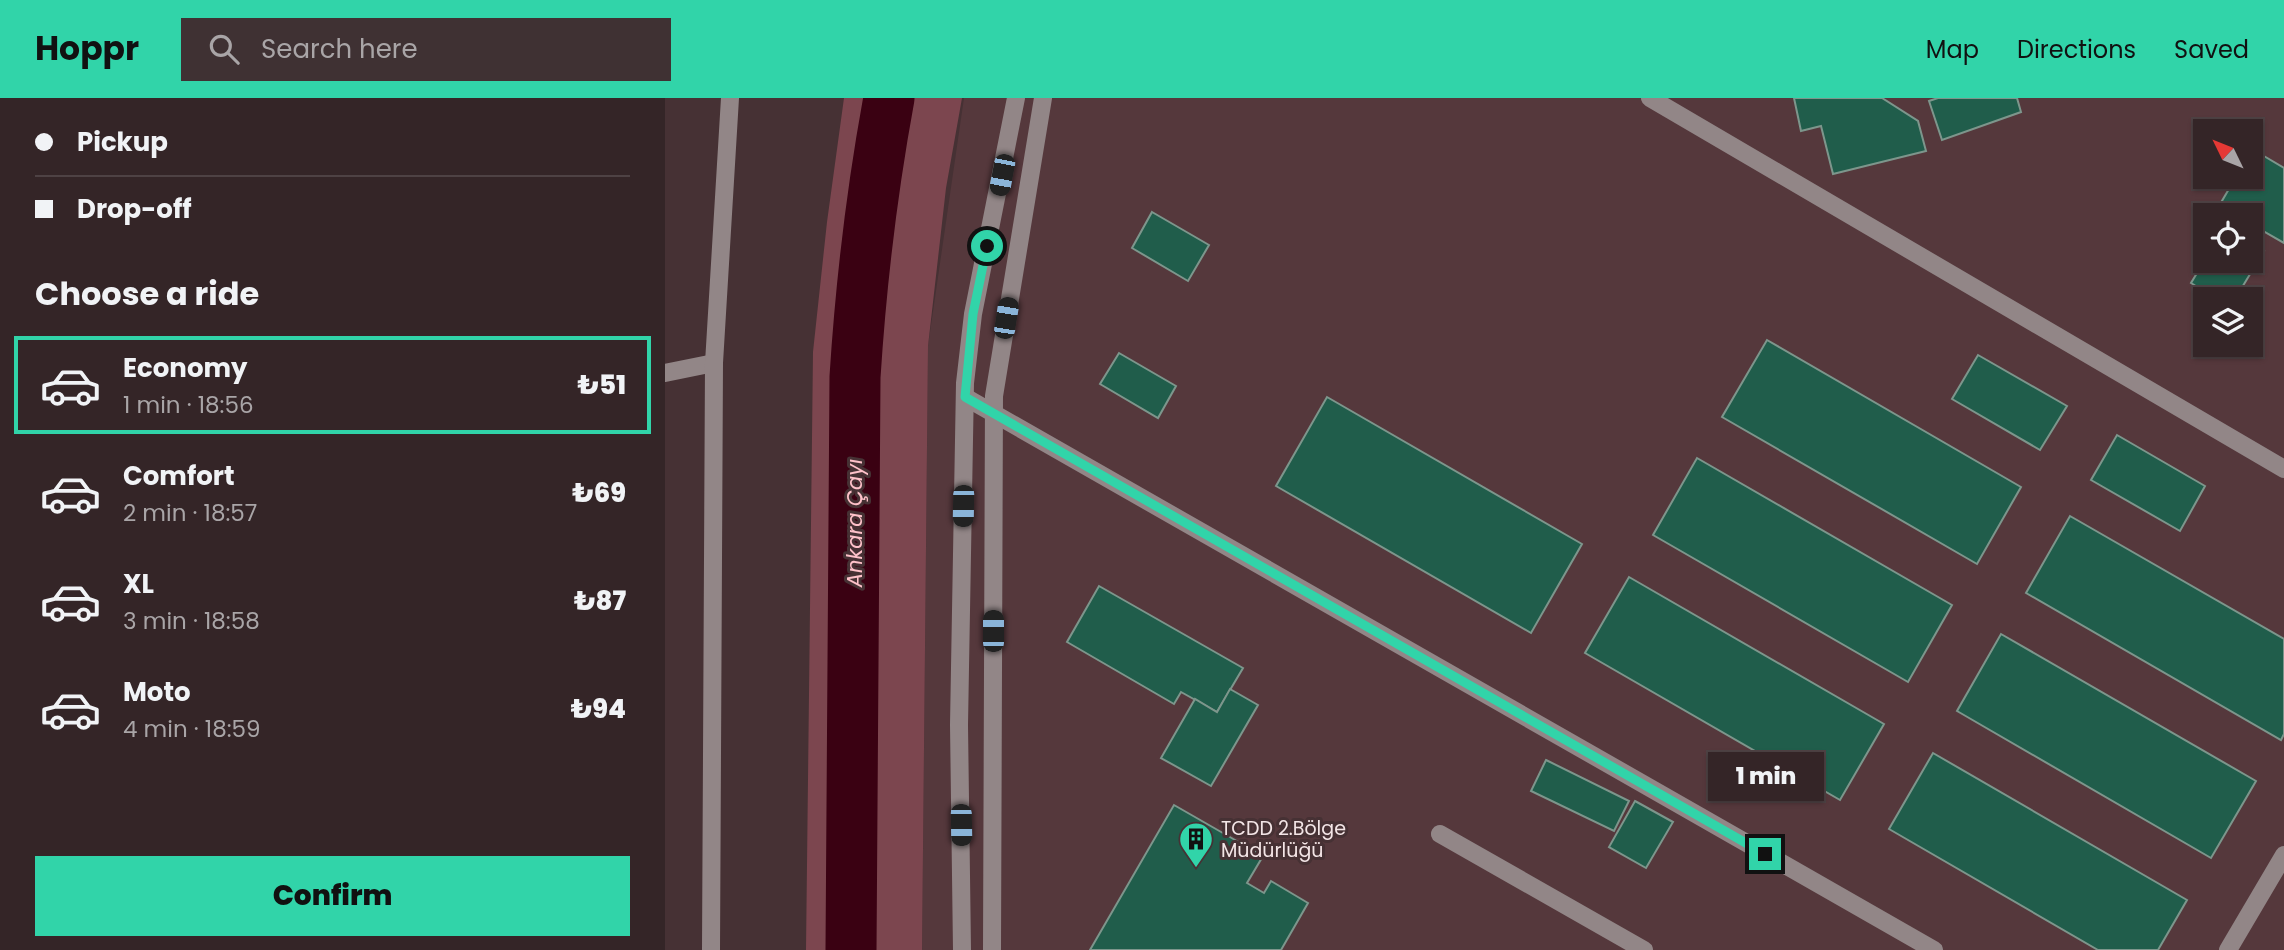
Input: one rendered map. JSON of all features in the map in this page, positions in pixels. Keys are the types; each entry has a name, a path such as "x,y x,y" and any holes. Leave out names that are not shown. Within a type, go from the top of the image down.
{"street":[{"path":"711,950 714,363 730,98"},
{"path":"963,950 959,725 965,397 973,314 1016,98"},
{"path":"992,950 994,396 1043,98"},
{"path":"1650,98 2284,469"},
{"path":"665,373 714,363"},
{"path":"965,397 1934,950"},
{"path":"1440,834 1644,950"},
{"path":"2228,950 2284,855"}],"shaded area":[{"path":"844,98 962,98 946,188 928,346 922,950 806,950 813,352"},
{"path":"964,98 2284,98 2284,950 922,950 928,346"}],"building":[{"path":"1794,98 1882,98 1918,121 1926,151 1833,174 1821,126 1801,131"},
{"path":"1938,98 2017,98 2021,112 1942,140 1929,101"},
{"path":"2263,156 2284,168 2284,243 2263,231 2263,203 2221,203 2229,189 2263,189"},
{"path":"1152,212 1209,245 1188,281 1132,248"},
{"path":"2197,273 2251,273 2242,287 2198,287 2191,283"},
{"path":"1767,340 2021,487 1977,564 1722,417"},
{"path":"1119,353 1176,386 1158,418 1100,384"},
{"path":"1978,355 2067,406 2040,450 1952,399"},
{"path":"1327,397 1582,544 1531,633 1276,486"},
{"path":"2117,435 2205,486 2180,531 2091,480"},
{"path":"1697,458 1952,605 1908,682 1653,535"},
{"path":"2070,516 2284,639 2284,734 2281,740 2026,593"},
{"path":"1629,577 1884,724 1840,800 1585,653"},
{"path":"1099,586 1243,668 1217,712 1181,692 1174,704 1067,642"},
{"path":"2001,634 2256,781 2211,858 1957,711"},
{"path":"1230,689 1258,705 1211,786 1161,758 1195,699 1217,712"},
{"path":"1933,753 2187,900 2158,950 2098,950 1889,829"},
{"path":"1546,760 1629,801 1614,831 1531,791"},
{"path":"1635,801 1673,822 1646,868 1609,847"},
{"name":"TCDD 2.Bölge Müdürlüğü","path":"1174,805 1263,856 1247,883 1264,893 1271,881 1308,903 1281,950 1090,950"}],"waterway":[{"name":"Ankara Çayı","path":"851,950 855,377 868,237 889,98"}],"place":[{"name":"TCDD 2.Bölge Müdürlüğü","path":"1196,869"}],"route":[{"path":"987,246 973,314 965,397 1765,854"}]}
